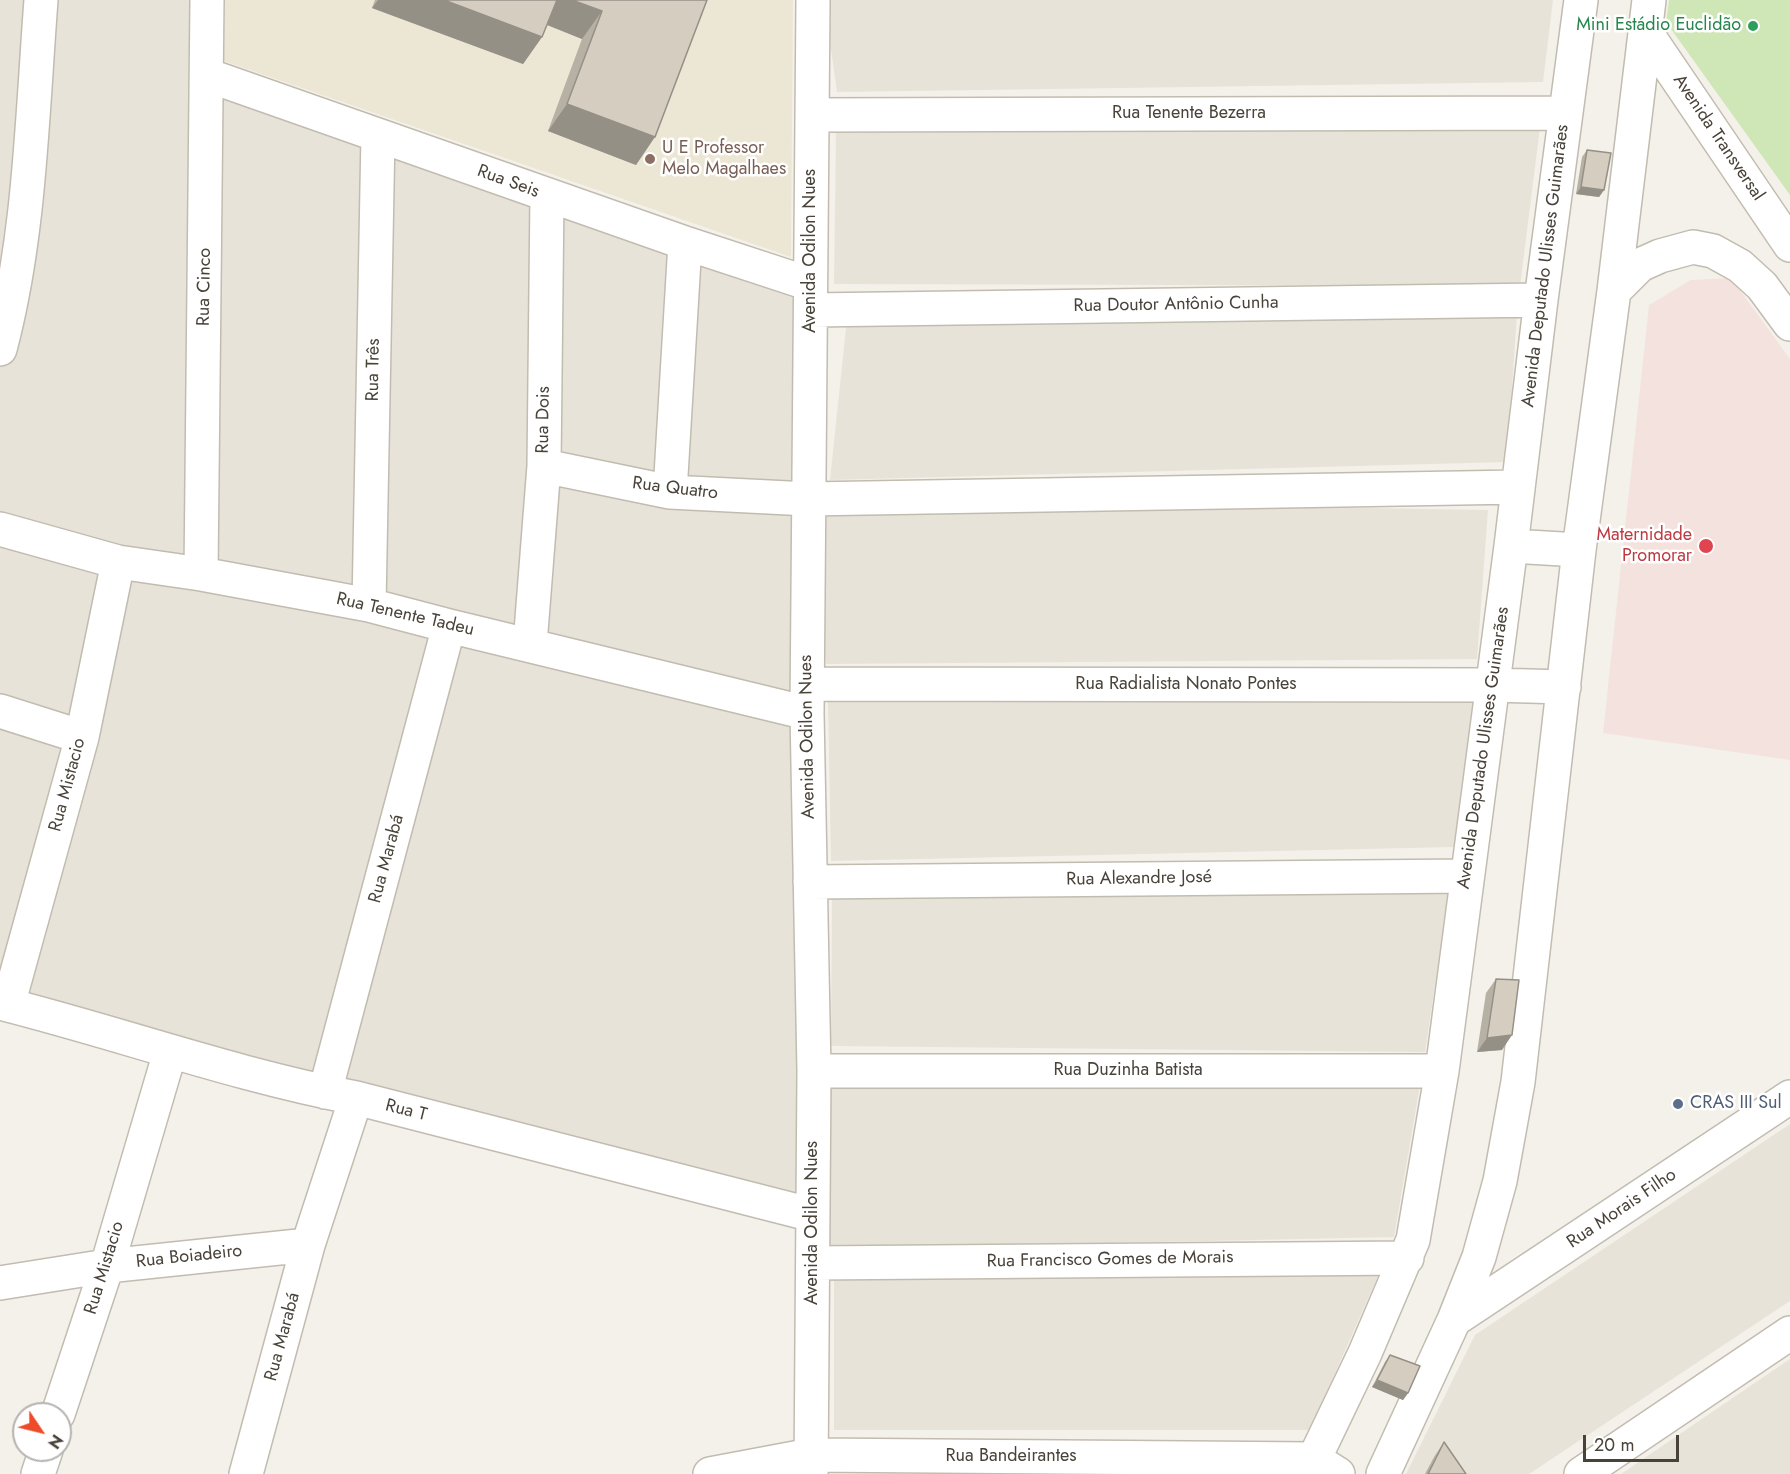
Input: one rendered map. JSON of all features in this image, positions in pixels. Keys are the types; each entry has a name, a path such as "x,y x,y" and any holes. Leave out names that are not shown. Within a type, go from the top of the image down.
{"street":[{"path":"0,349 11,308 24,230 40,0"},
{"name":"Rua Cinco","path":"201,574 207,0"},
{"name":"Avenida Odilon Nues","path":"811,1465 814,1071 807,699 813,0"},
{"name":"Avenida Deputado Ulisses Guimarães","path":"1319,1470 1413,1240 1442,1071 1581,0"},
{"path":"1383,1474 1454,1320 1479,1257 1500,1181 1518,1082 1579,550 1614,291 1647,15"},
{"name":"Avenida Transversal","path":"1647,15 1790,244"},
{"name":"Rua Seis","path":"207,75 685,243 811,297"},
{"name":"Rua Tenente Bezerra","path":"812,115 1566,113"},
{"name":"Rua Três","path":"369,605 378,135"},
{"name":"Rua Dois","path":"530,644 544,466 547,195"},
{"path":"670,492 685,243"},
{"path":"1614,291 1640,265 1660,256 1693,247 1713,251 1740,266 1761,286 1790,324"},
{"name":"Rua Doutor Antônio Cunha","path":"811,297 1541,300"},
{"name":"Rua Quatro","path":"544,466 670,492 808,499"},
{"path":"808,499 1518,487"},
{"name":"Rua Tenente Tadeu","path":"0,529 118,562 201,574 369,605 530,644 807,699"},
{"path":"1511,546 1579,550"},
{"name":"Rua Mistacio","path":"4,1004 82,737 118,562"},
{"name":"Rua Marabá","path":"246,1474 308,1245 449,626"},
{"name":"Rua Radialista Nonato Pontes","path":"807,699 1492,685 1564,687"},
{"path":"0,711 82,737"},
{"name":"Rua Alexandre José","path":"810,882 1467,876"},
{"name":"Rua T","path":"4,1004 170,1052 813,1215"},
{"name":"Rua Mistacio","path":"62,1402 107,1266 170,1052"},
{"name":"Rua Duzinha Batista","path":"814,1071 1442,1071"},
{"name":"Rua Morais Filho","path":"1454,1320 1790,1097"},
{"name":"Rua Boiadeiro","path":"0,1283 107,1266 308,1245"},
{"name":"Rua Francisco Gomes de Morais","path":"813,1263 1407,1258"},
{"path":"1581,1474 1790,1333"},
{"name":"Rua Bandeirantes","path":"710,1474 811,1465 1319,1470"}],"shaded area":[{"path":"0,0 207,0 208,75 810,284 808,499 1488,510 1477,659 826,664 809,507 813,1215 0,1003"},
{"name":"U E Professor Melo Magalhaes","path":"225,0 793,0 791,257 224,61"},
{"path":"824,0 1553,0 1543,82 837,92"},
{"path":"1540,128 1520,286 834,284 836,132"},
{"name":"Maternidade Promorar","path":"1731,278 1790,359 1790,760 1603,733 1649,305 1691,280"},
{"path":"848,309 1517,313 1507,462 830,480"},
{"path":"828,701 1475,701 1454,847 831,861"},
{"path":"1449,892 1425,1052 831,1046 832,895"},
{"path":"826,1084 1420,1085 1394,1237 830,1249"},
{"path":"1790,1124 1790,1301 1529,1474 1406,1474 1475,1335"},
{"path":"1381,1269 1310,1430 834,1430 834,1277"},
{"path":"1790,1359 1790,1474 1621,1474"}],"green space":[{"path":"1669,0 1790,0 1790,195 1666,22"}],"building":[{"path":"444,0 557,0 542,37"},
{"path":"572,0 707,0 655,137 567,104 602,11"},
{"path":"1587,150 1611,153 1604,190 1581,187"},
{"path":"1496,979 1519,980 1512,1035 1487,1038"},
{"path":"1390,1355 1420,1366 1408,1393 1377,1380"},
{"path":"1444,1442 1466,1474 1428,1474"}],"place":[{"name":"Mini Estádio Euclidão","path":"1753,26"},
{"name":"U E Professor Melo Magalhaes","path":"650,159"},
{"name":"Maternidade Promorar","path":"1706,546"},
{"name":"CRAS III Sul","path":"1678,1104"}]}
